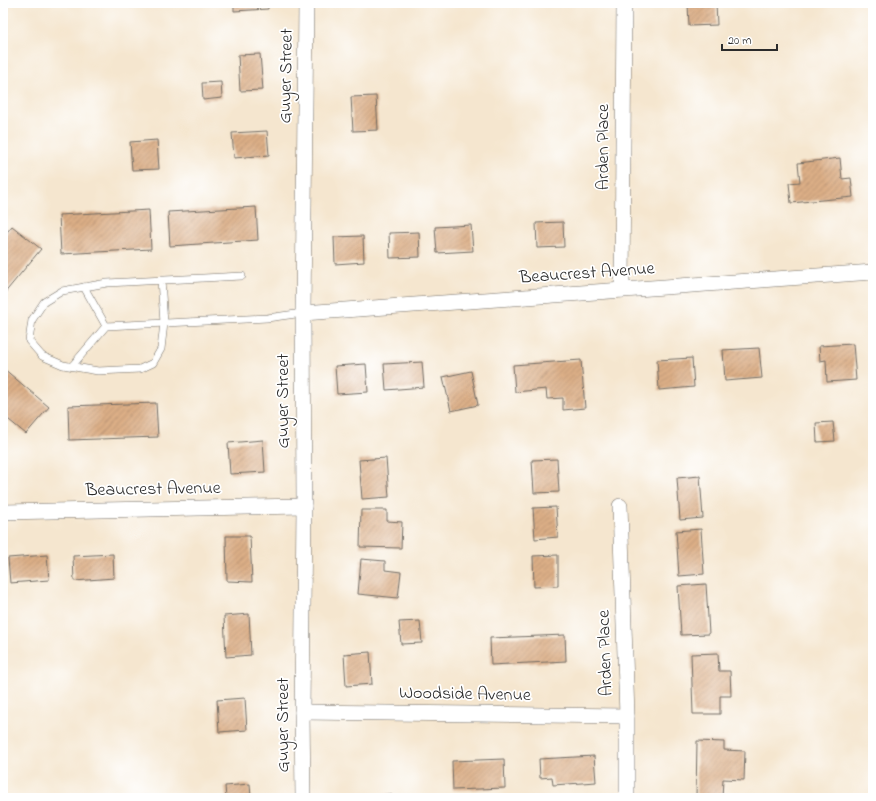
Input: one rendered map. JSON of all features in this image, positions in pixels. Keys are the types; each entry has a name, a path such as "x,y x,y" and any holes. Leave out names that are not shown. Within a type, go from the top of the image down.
{"street":[{"name":"Guyer Street","path":"303,798 303,313 306,3"},
{"name":"Arden Place","path":"622,290 624,3"},
{"name":"Beaucrest Avenue","path":"303,313 873,272"},
{"name":"Beaucrest Avenue","path":"3,512 304,506"},
{"name":"Arden Place","path":"620,506 627,716 627,798"},
{"name":"Woodside Avenue","path":"302,712 627,716"}],"lane":[{"path":"161,280 164,323 161,349 153,363 140,369 98,371 63,365 42,356 29,341 32,320 44,302 62,291 107,283 161,280 242,276"},
{"path":"84,287 106,326"},
{"path":"72,366 106,326 267,318 303,313"}],"building":[{"path":"234,3 268,3 268,9 234,11"},
{"path":"688,3 716,3 717,25 689,26"},
{"path":"260,54 263,90 240,91 238,55"},
{"path":"221,82 222,98 203,100 202,83"},
{"path":"376,96 378,130 353,131 351,97"},
{"path":"267,131 269,155 234,158 232,133"},
{"path":"157,140 159,169 132,170 130,142"},
{"path":"840,158 842,179 851,178 853,197 791,203 789,183 800,182 798,163"},
{"path":"256,207 258,240 170,246 168,212"},
{"path":"149,210 151,249 61,254 59,215"},
{"path":"563,222 564,247 537,248 536,223"},
{"path":"471,225 473,251 437,253 435,227"},
{"path":"12,226 41,249 3,295 3,237"},
{"path":"419,232 420,257 390,258 389,233"},
{"path":"363,236 364,262 335,264 334,237"},
{"path":"853,344 856,380 827,382 826,360 820,361 819,346"},
{"path":"759,348 762,378 725,381 723,350"},
{"path":"692,358 694,387 659,390 657,360"},
{"path":"581,360 585,408 563,410 563,398 547,399 546,389 515,392 513,365"},
{"path":"422,362 424,387 386,390 384,364"},
{"path":"366,364 368,392 337,394 335,366"},
{"path":"3,368 49,407 26,434 3,415"},
{"path":"471,371 478,405 451,411 443,377"},
{"path":"156,403 158,437 69,440 68,406"},
{"path":"833,422 835,441 817,442 816,423"},
{"path":"263,440 265,472 230,474 228,443"},
{"path":"386,458 389,497 362,499 359,460"},
{"path":"557,459 559,492 534,493 532,460"},
{"path":"700,476 703,518 680,520 677,478"},
{"path":"556,507 558,537 535,539 533,508"},
{"path":"361,510 387,510 387,521 402,522 401,548 360,547"},
{"path":"701,529 704,574 679,576 676,531"},
{"path":"226,536 250,536 252,582 227,581"},
{"path":"113,554 114,578 74,581 73,556"},
{"path":"47,555 49,580 10,583 8,558"},
{"path":"558,555 558,586 534,587 533,556"},
{"path":"361,559 385,561 385,570 401,572 398,598 358,594"},
{"path":"706,584 709,634 681,635 678,586"},
{"path":"249,614 251,655 226,657 224,616"},
{"path":"420,621 422,643 401,644 399,622"},
{"path":"565,635 566,661 491,665 490,638"},
{"path":"370,652 372,684 346,686 344,654"},
{"path":"718,653 719,671 730,671 731,696 720,696 720,714 693,714 691,654"},
{"path":"245,698 247,730 219,732 217,700"},
{"path":"697,741 724,742 724,750 745,751 744,780 723,779 722,798 696,798"},
{"path":"594,756 596,782 553,785 552,777 540,778 539,759"},
{"path":"504,759 505,788 453,790 452,761"},
{"path":"250,784 251,798 226,798 225,786"},
{"path":"391,794 392,798 363,798 362,796"}]}
